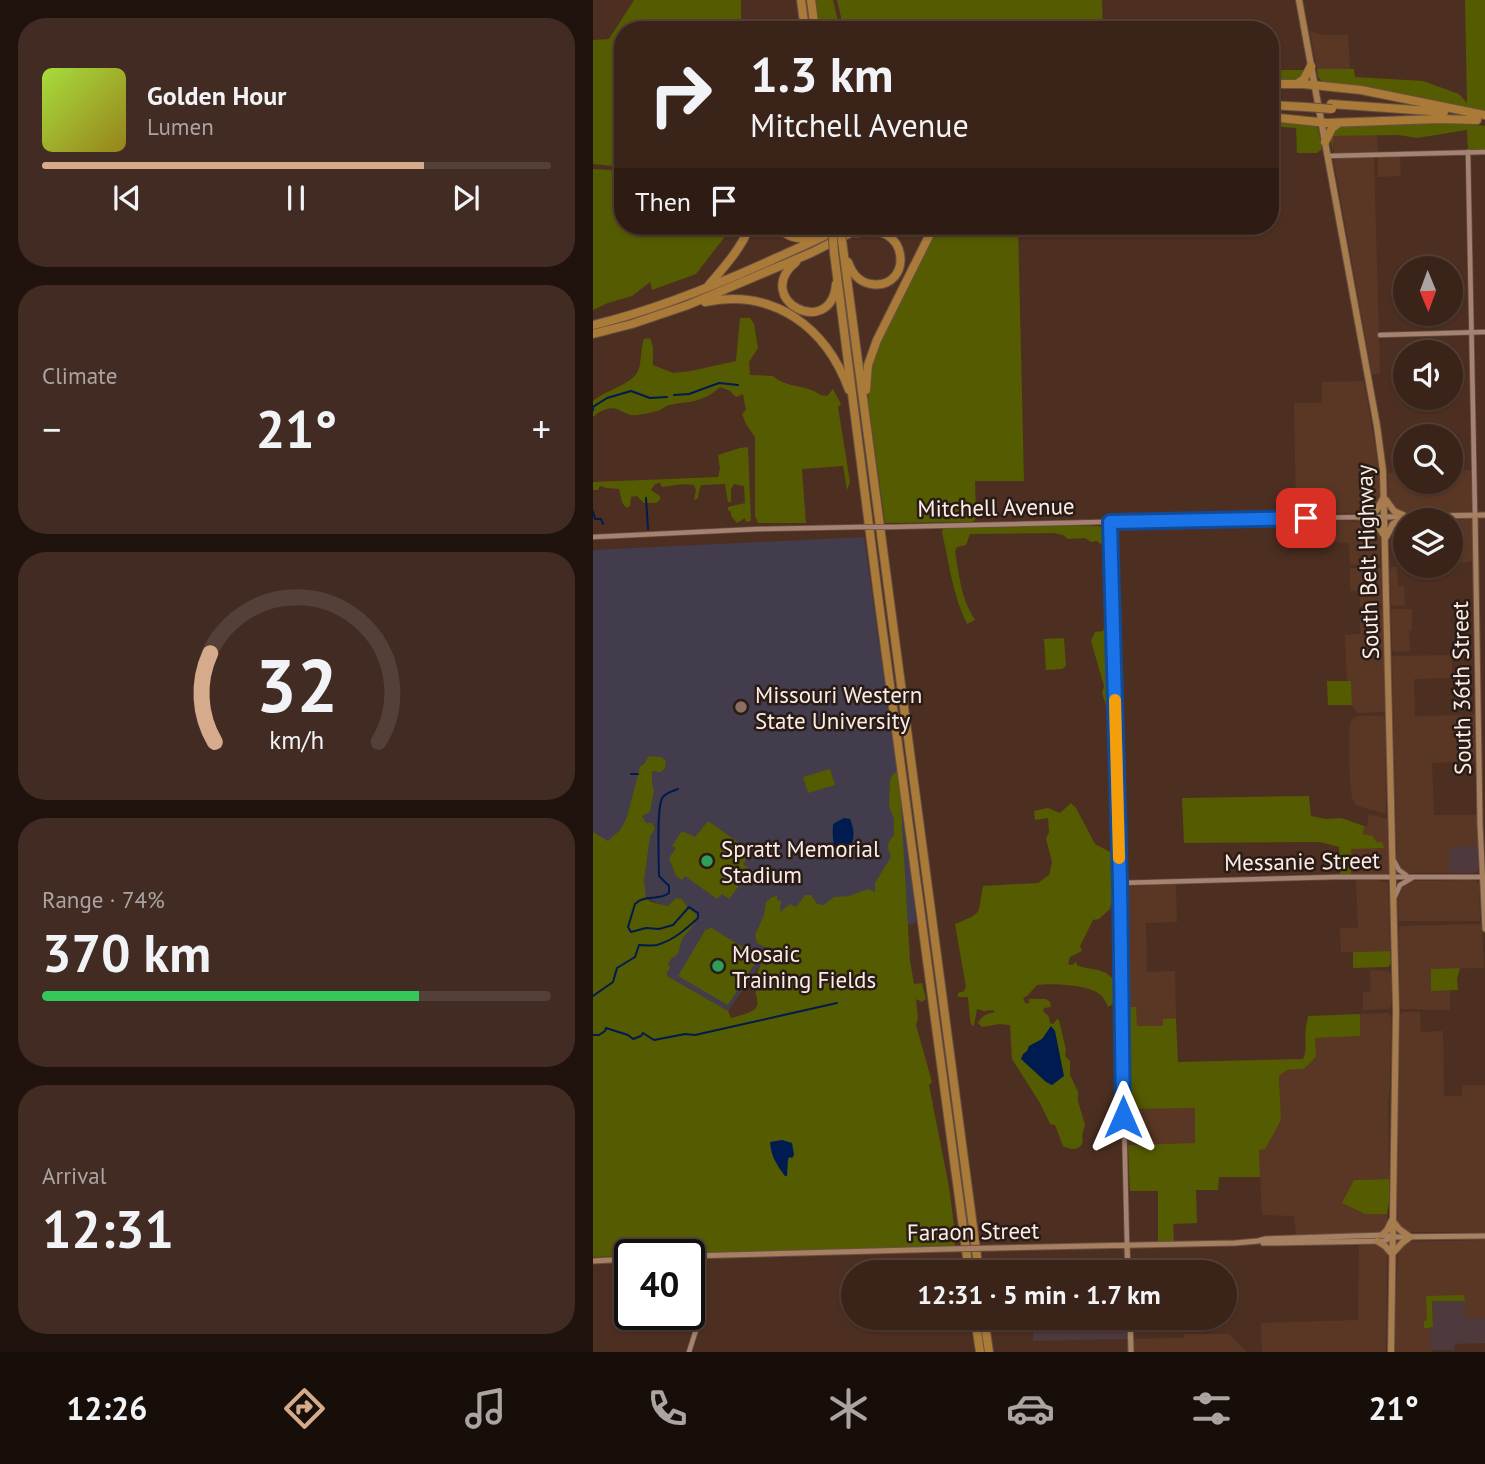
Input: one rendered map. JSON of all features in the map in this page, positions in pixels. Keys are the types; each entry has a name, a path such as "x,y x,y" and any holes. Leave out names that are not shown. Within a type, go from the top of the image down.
{"highway":[{"path":"801,0 804,21"},
{"path":"811,0 814,21"},
{"path":"1297,84 1304,79 1311,66"},
{"path":"1279,84 1314,80 1329,86 1386,95 1483,118"},
{"path":"1279,104 1483,118"},
{"path":"1279,118 1309,121 1322,126 1339,122 1483,118"},
{"path":"1325,142 1332,128 1339,122"},
{"path":"705,289 737,252 746,235"},
{"path":"789,235 812,238 819,235"},
{"path":"593,325 705,289 819,235"},
{"path":"832,235 839,253 867,431 977,1260"},
{"path":"811,253 790,268 783,285 784,295 789,302 805,312 820,310 831,302 836,288 841,235"},
{"path":"593,334 688,305 847,235"},
{"path":"839,253 860,281 871,285 882,284 891,279 901,262 897,243 887,235"},
{"path":"867,431 866,375 871,354 930,235"},
{"path":"839,253 858,440 967,1260"},
{"path":"688,305 723,299 744,300 770,306 802,323 820,338 842,373 849,390 858,440"},
{"path":"977,1330 980,1352"},
{"path":"986,1330 989,1352"}],"main road":[{"name":"South Belt Highway","path":"1299,0 1377,426 1384,495 1396,1010 1391,1352"},
{"path":"1384,495 1393,510"},
{"path":"1360,517 1377,510 1384,495"},
{"name":"Mitchell Avenue","path":"1463,515 1485,515"},
{"name":"South 36th Street","path":"1475,515 1485,929"},
{"path":"1360,517 1376,523 1385,539"},
{"name":"Mitchell Avenue","path":"1385,517 1393,517"},
{"path":"1385,539 1393,524"},
{"path":"1392,1220 1410,1237 1392,1254 1379,1238 1386,1232 1392,1220"},
{"name":"Faraon Street","path":"705,1256 1279,1239 1379,1238 1384,1241 1392,1237 1485,1236"},
{"path":"1127,1245 1128,1260"},
{"path":"593,1261 614,1260"},
{"path":"1130,1330 1131,1352"}],"street":[{"name":"South 36th Street","path":"1468,152 1475,515"},
{"path":"1327,156 1485,152"},
{"path":"1381,335 1485,332"},
{"name":"Mitchell Avenue","path":"593,537 759,529 1385,517"},
{"path":"1110,522 1127,1245"},
{"path":"1096,523 1111,534"},
{"path":"1392,855 1399,870 1407,875 1418,876"},
{"path":"1393,900 1400,885 1418,876"},
{"name":"Messanie Street","path":"1120,883 1484,877"},
{"path":"689,1352 696,1330"}],"shaded area":[{"path":"634,0 741,0 741,21 621,21"},
{"path":"816,0 833,0 838,21 818,21"},
{"path":"837,0 1102,0 1103,21 842,21"},
{"path":"1465,0 1485,0 1485,111 1324,83 1318,77 1317,69 1354,69 1355,77 1423,81 1459,94 1467,103"},
{"path":"614,31 614,166 593,164 593,40 609,39"},
{"path":"1310,31 1323,35 1348,35 1350,69 1317,69"},
{"path":"1279,70 1306,70 1296,80 1281,81"},
{"path":"1279,121 1314,125 1318,128 1322,149 1317,153 1297,153 1296,128 1279,127"},
{"path":"1443,121 1485,126 1485,150 1468,150 1467,130 1417,138 1399,135 1333,136 1333,153 1331,137 1337,126"},
{"path":"1377,135 1378,152 1334,153 1333,136"},
{"path":"1400,155 1401,176 1378,177 1378,157"},
{"path":"1373,157 1380,374 1372,374 1334,162 1334,158"},
{"path":"593,169 614,170 614,235 726,235 696,274 652,290 650,282 632,296 593,310"},
{"path":"933,235 1018,235 1024,481 975,481 976,517 972,522 885,523 868,400 869,377 876,347"},
{"path":"740,318 750,318 754,324 758,348 749,362 750,375 773,376 786,384 825,396 833,389 841,404 838,407 850,482 847,490 843,466 802,469 806,523 758,523 755,516 755,437 742,414 746,410 743,394 736,397 720,387 702,399 669,405 652,412 632,415 613,408 601,411 593,417 593,401 637,373 644,339 650,338 653,365 673,373 691,371 736,361"},
{"path":"1364,381 1379,470 1380,498 1376,508 1366,513 1299,514 1296,508 1294,403 1322,403 1322,382"},
{"path":"748,447 751,521 746,522 745,518 737,523 728,510 728,507 745,503 744,486 734,484 731,489 731,502 728,502 725,484 701,485 698,498 694,500 694,485 662,487 660,483 655,484 651,490 660,496 660,500 656,503 644,503 637,496 631,497 630,506 626,508 619,489 600,486 598,490 593,490 593,482 718,477 718,455"},
{"path":"1463,470 1472,470 1470,512 1463,512 1463,508 1394,508 1389,500 1388,473 1393,472 1393,494 1463,494"},
{"path":"1463,519 1468,519 1472,525 1473,560 1469,562 1463,562"},
{"path":"1330,521 1371,522 1380,533 1380,563 1350,565 1349,543 1331,542"},
{"path":"1098,526 1108,535 1113,714 1109,714 1102,693 1104,686 1091,641 1095,632 1103,631 1106,623 1102,545 1085,538 1068,539 1054,533 970,534 966,545 957,547 955,551 959,578 975,620 967,624 955,591 942,532 945,528"},
{"name":"Missouri Western State University","path":"864,537 914,892 916,923 764,960 728,1011 667,976 659,904 593,864 593,550"},
{"path":"1393,567 1393,578 1398,578 1398,586 1404,586 1405,605 1394,606 1391,603 1390,570"},
{"path":"1350,568 1381,568 1380,606 1360,606 1359,591 1350,591"},
{"path":"1360,609 1383,611 1385,710 1382,712 1357,713 1352,705 1351,681 1347,681 1345,635 1360,634"},
{"path":"1393,609 1412,609 1410,651 1394,652 1392,649"},
{"path":"1064,638 1066,666 1062,669 1046,670 1044,639"},
{"path":"1452,655 1452,678 1414,679 1415,716 1476,715 1476,761 1432,763 1434,815 1477,815 1478,846 1449,847 1449,873 1406,873 1397,864 1392,657"},
{"path":"1327,681 1351,681 1352,705 1328,705"},
{"path":"1358,716 1385,718 1386,814 1356,805 1352,798 1349,732 1351,720"},
{"path":"649,756 661,757 666,761 661,772 652,771 654,791 650,812 642,816 646,823 652,823 655,829 650,836 644,880 646,898 668,906 676,898 682,899 699,918 682,939 678,954 668,964 670,968 667,976 728,1011 731,1018 756,1007 755,985 767,948 757,943 755,935 764,915 766,902 777,896 777,900 781,901 780,912 790,904 796,907 805,895 811,895 817,904 824,905 834,897 849,896 868,889 875,892 875,883 891,857 888,845 894,835 894,819 889,806 890,780 893,774 899,771 910,961 914,984 922,983 926,999 922,1002 916,999 916,1025 932,1082 929,1085 949,1187 956,1241 954,1246 705,1254 705,1239 614,1239 614,1256 593,1257 593,832 608,841 621,829 627,817 640,767"},
{"path":"830,769 835,785 808,793 803,777"},
{"path":"1309,796 1311,816 1341,818 1364,826 1363,834 1373,836 1376,842 1382,842 1384,848 1351,849 1351,876 1340,876 1339,847 1320,842 1184,843 1182,798"},
{"path":"1071,803 1095,844 1110,852 1115,850 1117,883 1110,909 1099,919 1093,920 1080,946 1082,951 1070,957 1068,964 1074,964 1076,961 1077,965 1107,974 1115,982 1117,994 1114,1003 1108,1007 1093,990 1051,984 1037,985 1023,998 1026,1004 1030,999 1046,999 1051,1007 1044,1008 1043,1011 1049,1017 1050,1023 1059,1020 1065,1056 1070,1061 1070,1075 1078,1092 1085,1125 1083,1142 1075,1149 1063,1146 1055,1125 1050,1124 1012,1059 1010,1025 982,1027 978,1023 981,1018 995,1012 977,1009 972,1026 968,997 958,997 958,993 966,987 955,924 978,912 983,886 1038,883 1049,875 1052,862 1046,839 1049,832 1048,818 1035,820 1034,811 1048,808 1060,813"},
{"path":"1369,814 1387,819 1389,872 1386,875 1351,876 1351,848 1384,848 1362,834"},
{"name":"Spratt Memorial Stadium","path":"708,821 752,852 743,864 751,870 729,899 722,894 717,899 685,876 682,880 676,876 669,858 676,848 672,846 682,831 695,837"},
{"path":"1478,846 1478,871 1449,873 1449,847"},
{"path":"1356,880 1388,883 1390,951 1341,952 1340,928 1358,928"},
{"path":"1476,880 1479,883 1480,921 1399,921 1398,893 1407,881"},
{"path":"1176,884 1177,922 1146,923 1147,972 1175,971 1176,1018 1164,1019 1164,1026 1136,1026 1136,1007 1126,1007 1123,887"},
{"path":"1479,924 1482,930 1484,968 1431,969 1431,990 1450,990 1450,1010 1401,1009 1399,927"},
{"name":"Mosaic Training Fields","path":"710,927 759,957 728,1005 678,976 706,929"},
{"path":"1390,951 1391,964 1388,967 1353,968 1353,952"},
{"path":"1460,968 1458,990 1431,991 1431,969"},
{"path":"1370,970 1388,971 1391,974 1389,1009 1363,1010 1363,992 1371,991"},
{"path":"1126,1007 1136,1007 1137,1026 1163,1026 1163,1019 1176,1018 1178,1062 1303,1059 1308,1016 1360,1014 1360,1036 1315,1038 1316,1057 1304,1069 1287,1070 1279,1076 1281,1120 1265,1149 1259,1150 1260,1177 1219,1177 1218,1190 1196,1190 1197,1223 1173,1224 1174,1242 1158,1241 1158,1191 1130,1191 1128,1145 1195,1143 1195,1108 1128,1109"},
{"path":"1403,1012 1420,1012 1421,1032 1443,1031 1444,1096 1462,1096 1462,1085 1485,1085 1485,1232 1406,1232 1397,1221 1400,1015"},
{"path":"1388,1013 1391,1016 1389,1179 1354,1180 1365,1214 1387,1214 1387,1227 1382,1234 1296,1235 1294,1216 1262,1215 1259,1150 1281,1120 1279,1076 1286,1070 1304,1069 1316,1057 1314,1038 1360,1036 1360,1014"},
{"path":"1195,1107 1195,1143 1128,1145 1128,1109"},
{"path":"1389,1179 1387,1214 1365,1214 1342,1203 1354,1180"},
{"path":"1485,1240 1485,1318 1465,1318 1427,1296 1425,1328 1430,1328 1432,1352 1395,1352 1399,1248 1408,1242"},
{"path":"1359,1244 1380,1245 1387,1254 1386,1352 1262,1352 1261,1323 1358,1320"},
{"path":"1464,1295 1465,1301 1432,1301 1433,1326 1424,1328 1424,1321 1427,1320 1426,1296"},
{"path":"1432,1301 1465,1301 1465,1318 1485,1318 1485,1343 1455,1344 1454,1350 1431,1350"},
{"path":"1033,1330 1127,1330 1127,1339 1033,1341"},
{"path":"1184,1334 1229,1334 1247,1352 1134,1352 1134,1339 1184,1338"}],"water":[{"path":"844,818 850,819 853,840 843,859 840,859 834,842 833,824"},
{"path":"1051,1026 1055,1031 1064,1076 1052,1085 1021,1059 1029,1046 1042,1039"},
{"path":"782,1140 792,1143 794,1155 788,1159 787,1176 773,1156 770,1142"}],"waterway":[{"path":"674,395 689,394 719,383 738,385"},
{"path":"593,410 593,407 607,398 631,391 650,398 667,397"},
{"path":"646,498 648,529"},
{"path":"593,511 595,519 601,519 603,524"},
{"path":"631,774 638,774"},
{"path":"593,996 613,982 617,968 635,957 639,945 663,943 698,918 698,913 689,907 673,925 631,932 628,927 635,904 643,899 669,893 669,886 659,876 659,810 663,797 678,789"},
{"path":"593,1035 599,1035 606,1028 633,1039 643,1033 654,1040 685,1034 695,1035 837,1003"}],"slow traffic":[{"path":"1115,700 1119,858"}],"place":[{"name":"Missouri Western State University","path":"741,707"},
{"name":"Spratt Memorial Stadium","path":"707,861"},
{"name":"Mosaic Training Fields","path":"718,966"}],"route":[{"path":"1123,1117 1120,883 1110,522 1306,518"}]}
